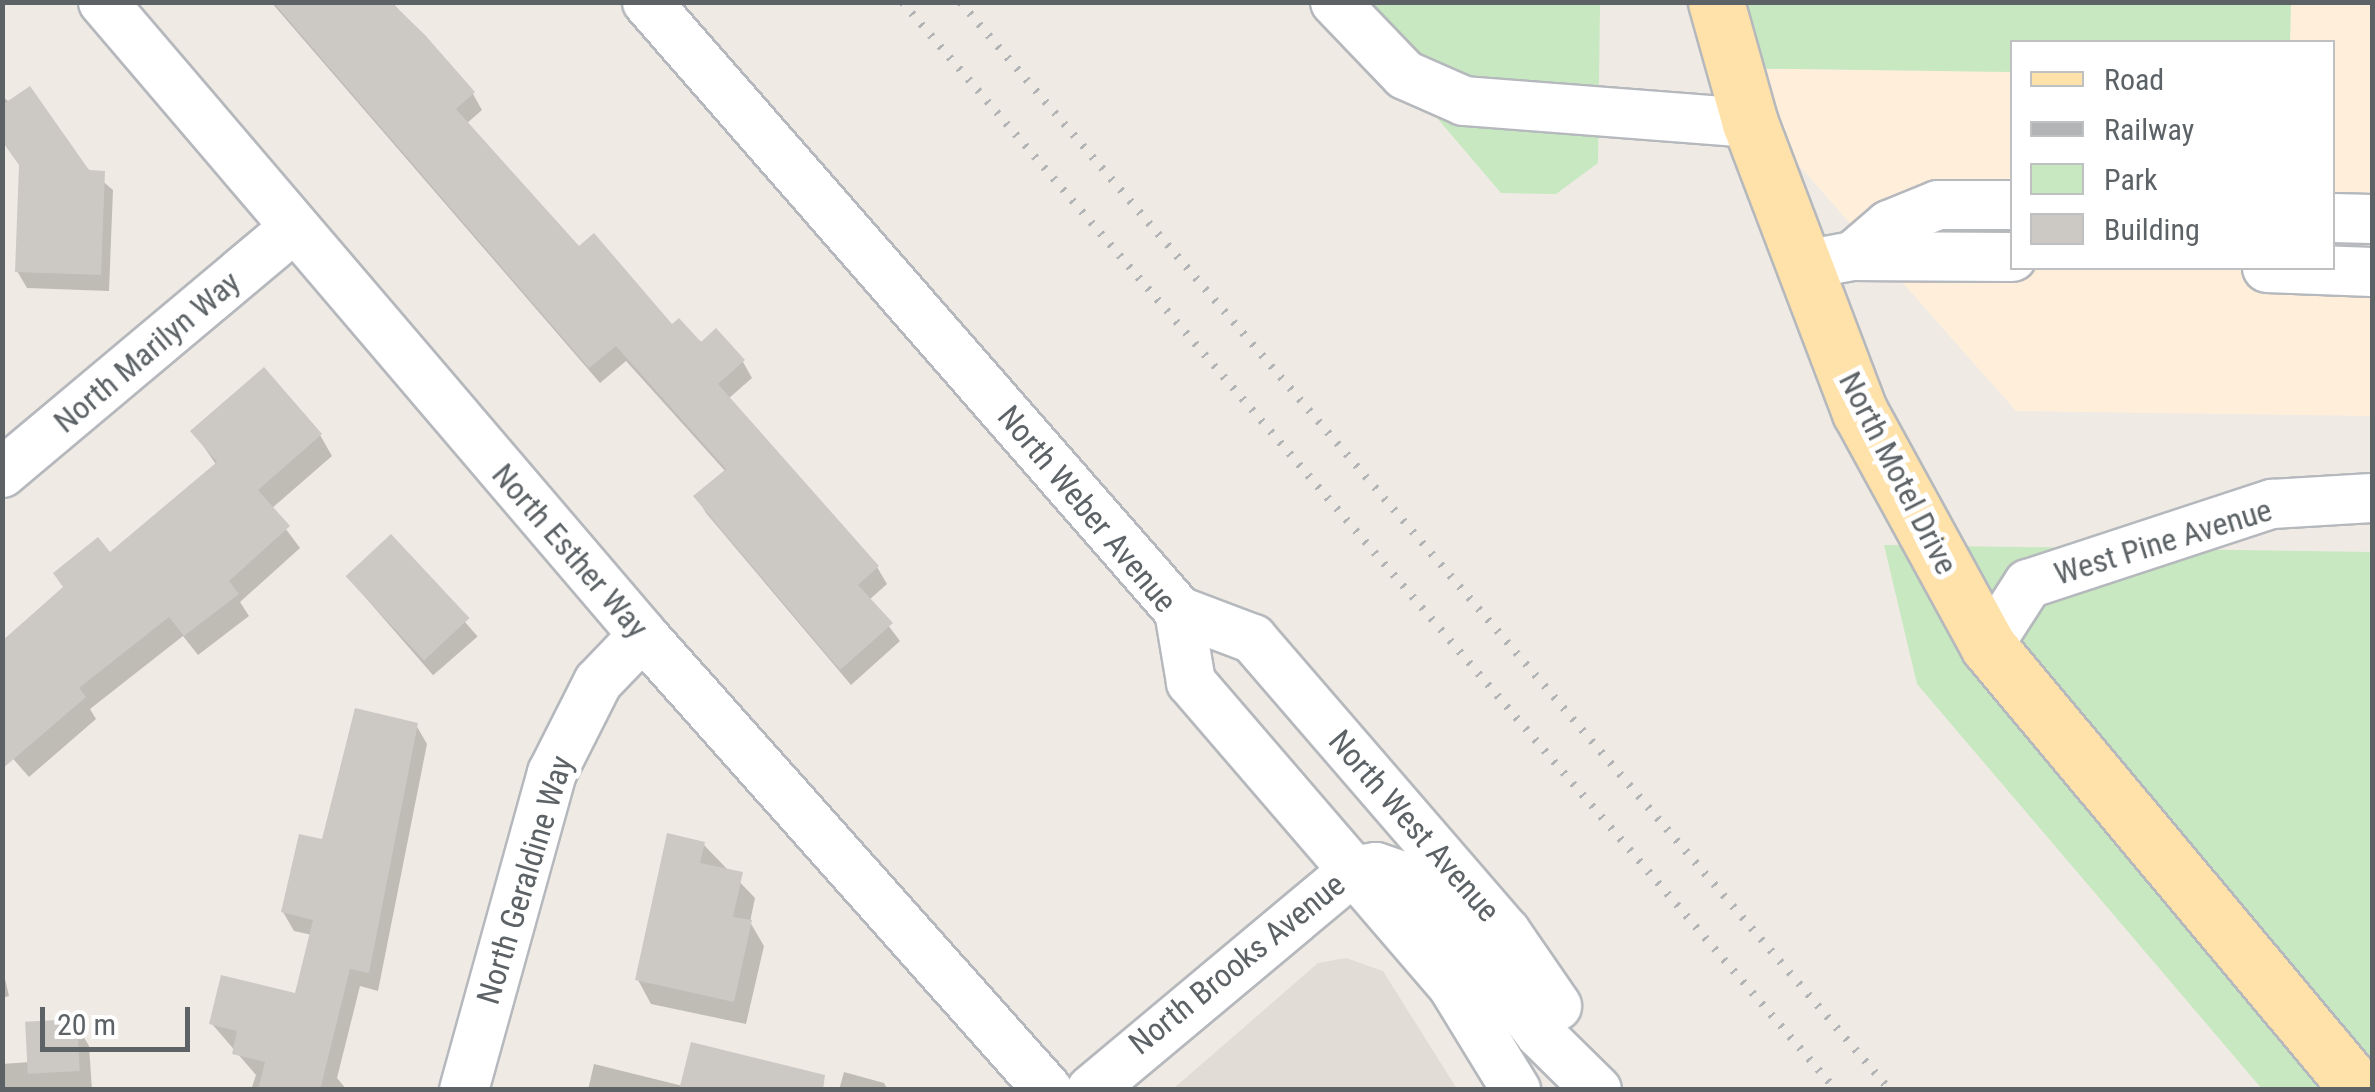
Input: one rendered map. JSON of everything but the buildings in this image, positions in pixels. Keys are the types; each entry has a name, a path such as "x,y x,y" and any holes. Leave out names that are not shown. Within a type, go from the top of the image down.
{"main road":[{"path":"1716,2 1750,123"},
{"name":"North Motel Drive","path":"1750,123 1829,260 1860,412 1988,646 2359,1090"}],"street":[{"name":"North Esther Way","path":"103,2 292,230 643,634 1048,1090"},
{"name":"North Weber Avenue","path":"648,2 1179,611 1191,682 1453,987 1516,1090"},
{"path":"1335,2 1405,76 1464,101 1750,123"},
{"path":"1938,204 1938,255"},
{"path":"1829,260 1889,225 1938,204 2010,206"},
{"path":"2335,218 2372,219"},
{"name":"North Marilyn Way","path":"2,473 292,230"},
{"path":"1829,260 1938,255 2010,258"},
{"path":"2320,270 2372,272"},
{"name":"West Pine Avenue","path":"1988,646 2028,584 2272,504 2372,498"},
{"name":"North West Avenue","path":"1179,611 1253,638 1506,932 1600,1090"},
{"name":"North Geraldine Way","path":"464,1090 552,772 598,682 643,634"},
{"name":"North Brooks Avenue","path":"1091,1090 1353,871 1376,867 1425,884 1540,1034 1600,1090"}],"shaded area":[{"path":"2291,3 2372,3 2372,416 2016,411 1713,68 2010,72 2010,270 2335,270 2335,40 2290,40"},
{"path":"1346,958 1383,971 1457,1089 1173,1089 1318,963"}],"green space":[{"path":"1339,3 1600,3 1598,163 1556,194 1501,193"},
{"path":"1713,3 2291,3 2290,40 2010,40 2010,72 1713,68"},
{"path":"1884,545 2372,552 2372,1089 2262,1089 1917,684"}],"railway":[{"path":"902,2 1836,1090"},
{"path":"960,2 1890,1090"}]}
